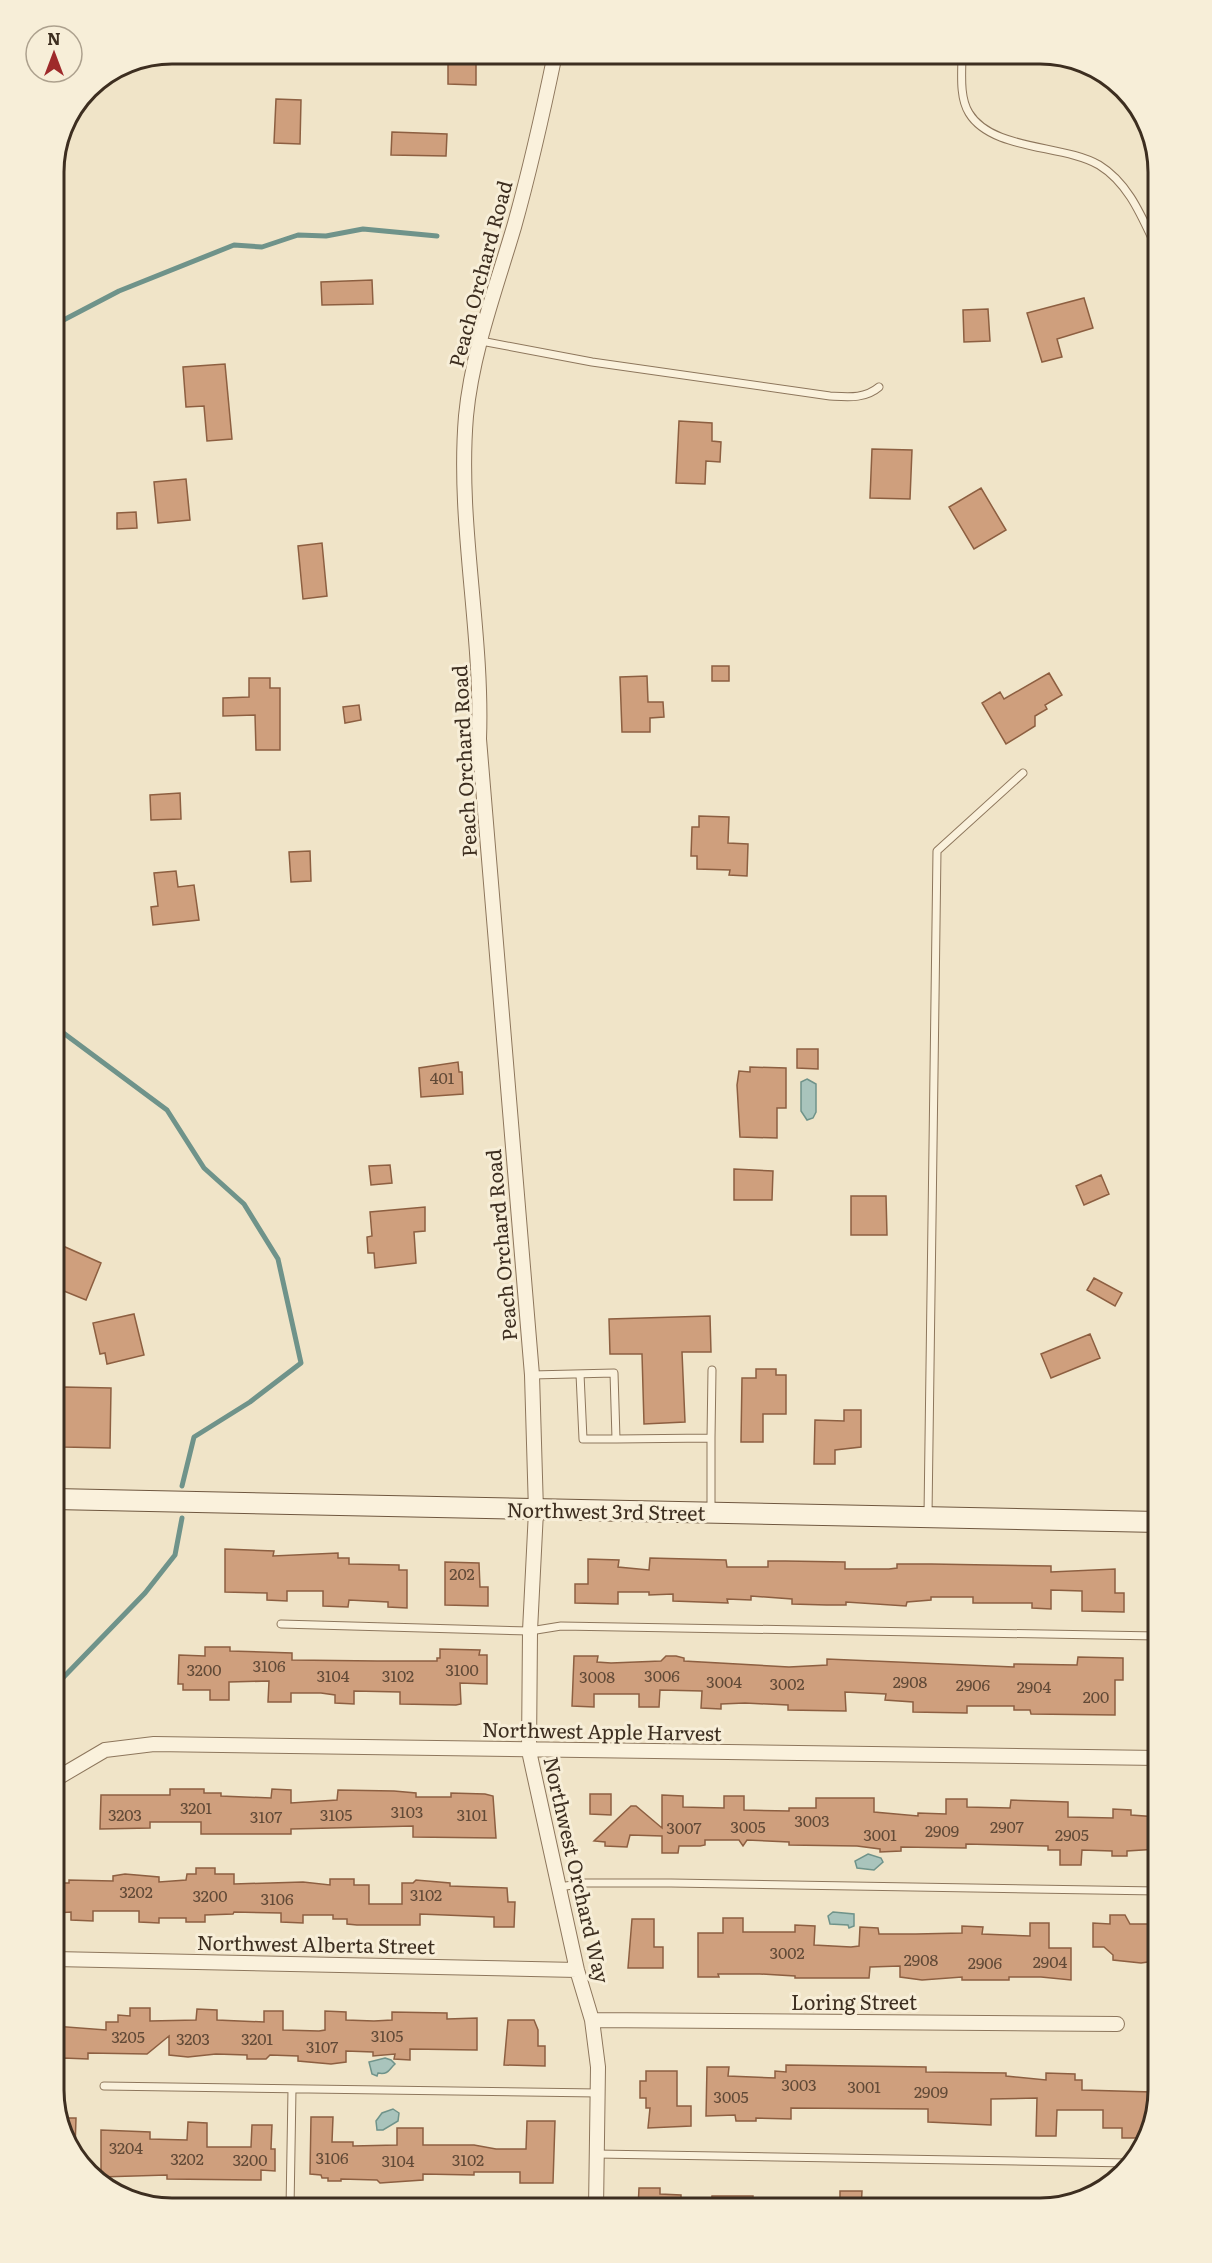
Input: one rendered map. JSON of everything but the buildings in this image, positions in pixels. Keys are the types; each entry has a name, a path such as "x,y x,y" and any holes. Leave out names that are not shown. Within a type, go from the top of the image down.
{"street":[{"name":"Peach Orchard Road","path":"536,1511 532,1374 479,739 480,674 465,526 466,415 482,341 532,158 553,65"},
{"name":"Northwest 3rd Street","path":"64,1499 536,1511 1148,1522"},
{"name":"Northwest Orchard Way","path":"536,1511 530,1631 529,1751 577,1970 592,2020 598,2067 596,2198"},
{"name":"Northwest Apple Harvest","path":"64,1774 105,1750 154,1744 1148,1758"},
{"name":"Northwest Alberta Street","path":"64,1959 577,1970"},
{"name":"Loring Street","path":"592,2020 1117,2024"}],"lane":[{"path":"962,65 962,87 968,112 982,128 1006,139 1073,155 1098,165 1116,179 1137,206 1148,230"},
{"path":"482,341 592,362 830,396 857,396 879,387"},
{"path":"928,1517 937,851 1023,773"},
{"path":"711,1514 712,1370"},
{"path":"532,1374 614,1373 616,1439"},
{"path":"580,1374 582,1439 711,1438"},
{"path":"281,1624 530,1631 561,1626 1148,1636"},
{"path":"559,1887 586,1883 671,1883 1148,1891"},
{"path":"104,2086 598,2093"},
{"path":"290,2198 292,2089"},
{"path":"596,2154 1120,2163"}],"water":[{"path":"807,1079 816,1084 816,1112 813,1118 807,1120 801,1111 801,1082"},
{"path":"868,1854 881,1858 883,1862 874,1870 857,1868 855,1861"},
{"path":"833,1912 854,1914 854,1926 849,1928 848,1925 830,1924 828,1916"},
{"path":"385,2058 395,2064 387,2072 378,2073 377,2076 372,2074 369,2062"},
{"path":"393,2109 399,2113 398,2121 383,2130 377,2130 376,2121 382,2113"}],"waterway":[{"path":"65,319 119,291 234,245 262,247 298,235 326,236 363,229 437,236"},
{"path":"65,1034 167,1110 204,1168 244,1204 278,1259 301,1363 250,1402 194,1437 182,1486"},
{"path":"64,1676 145,1593 175,1555 182,1518"}]}
